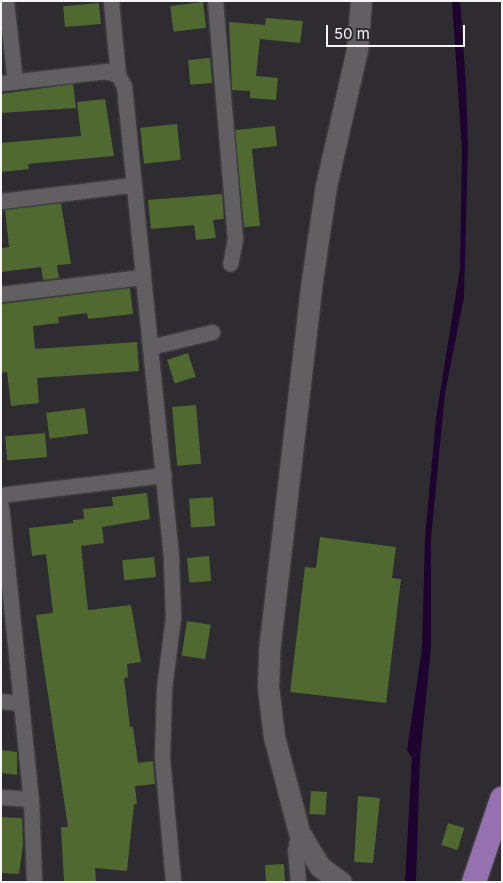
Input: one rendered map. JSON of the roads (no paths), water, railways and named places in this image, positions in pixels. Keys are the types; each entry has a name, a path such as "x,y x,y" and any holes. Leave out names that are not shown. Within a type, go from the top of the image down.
{"main road":[{"path":"474,882 502,799"}],"street":[{"path":"6,1 8,83 106,71 118,76"},
{"path":"111,1 118,76 124,86 132,185 164,475 173,617 164,688 162,758 173,882"},
{"path":"215,1 235,239 230,264"},
{"path":"341,882 320,867 299,832 274,737 268,687 269,651 310,287 326,186 357,50 361,1"},
{"path":"1,201 132,185"},
{"path":"1,294 142,276"},
{"path":"150,347 212,332"},
{"path":"1,495 164,475"},
{"path":"1,506 6,606 21,703 30,799 34,882"},
{"path":"1,701 21,703"},
{"path":"1,797 30,799"},
{"path":"298,882 295,850 299,832"}]}
